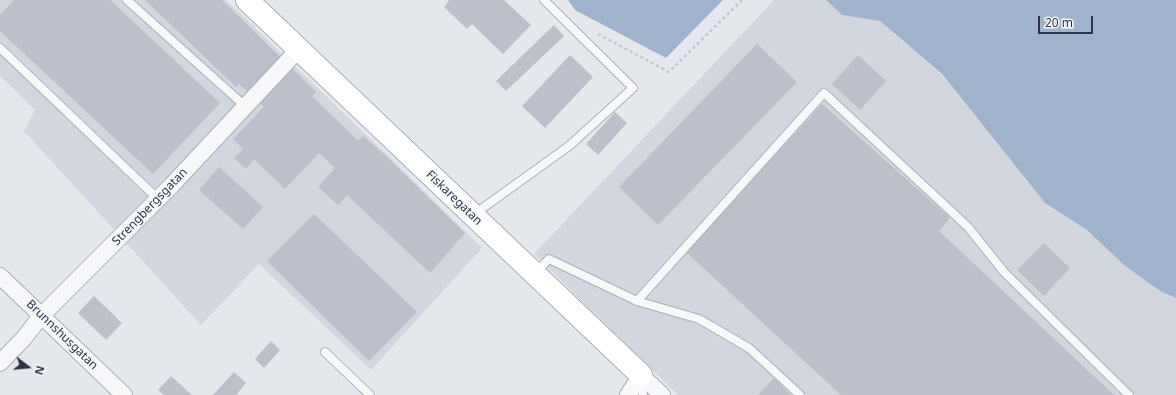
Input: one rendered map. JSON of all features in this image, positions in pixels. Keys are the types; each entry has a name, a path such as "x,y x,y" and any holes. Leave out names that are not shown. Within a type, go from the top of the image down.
{"street":[{"name":"Fiskaregatan","path":"247,0 534,274 642,385 662,395"},
{"name":"Strengbergsgatan","path":"0,362 24,338 42,316 158,199 298,50"},
{"name":"Brunnshusgatan","path":"0,276 124,395"},
{"path":"628,395 642,385"}],"lane":[{"path":"127,0 246,106"},
{"path":"472,215 569,146 633,88 544,0"},
{"path":"0,48 158,199"},
{"path":"637,301 824,93 968,227 1004,272 1129,395"},
{"path":"534,274 549,258 637,301 699,319 749,348 800,395"},
{"path":"325,352 370,395"}],"path":[{"path":"597,33 669,72 742,0"}],"shaded area":[{"path":"0,0 226,0 482,248 371,370 259,264 201,325 24,131 35,110 0,76"},
{"path":"774,0 826,0 843,15 880,21 942,75 1045,203 1087,230 1124,265 1150,284 1162,292 1176,298 1176,395 678,395 534,254"}],"water":[{"path":"568,0 723,0 666,58 575,10"},
{"path":"826,0 1176,0 1176,298 1162,292 1150,284 1124,265 1087,230 1045,203 942,74 880,21 842,15"}],"building":[{"path":"14,0 110,0 220,103 153,174 0,31 0,15"},
{"path":"145,0 222,0 316,92 312,96 358,141 363,136 385,155 465,233 430,273 347,195 338,205 318,187 335,168 319,153 285,189 254,159 246,169 234,158 243,149 233,139 264,107 239,84 236,87"},
{"path":"448,0 504,0 531,25 503,54 472,24 467,29 444,7 449,1"},
{"path":"554,25 564,36 506,91 496,81"},
{"path":"757,44 797,82 658,225 619,187"},
{"path":"570,55 593,77 545,128 522,106"},
{"path":"858,55 886,81 860,110 832,84"},
{"path":"822,104 950,218 939,231 1114,395 841,395 686,252"},
{"path":"615,112 627,123 598,155 586,144"},
{"path":"219,167 263,207 243,229 199,190"},
{"path":"314,214 417,312 369,361 267,261"},
{"path":"1044,243 1070,268 1044,296 1017,270"},
{"path":"94,296 122,323 106,340 78,313"},
{"path":"271,341 280,350 264,368 255,359"},
{"path":"234,372 246,383 236,395 213,395"},
{"path":"171,376 192,395 164,395 158,390"},
{"path":"774,378 791,395 758,395"}]}
